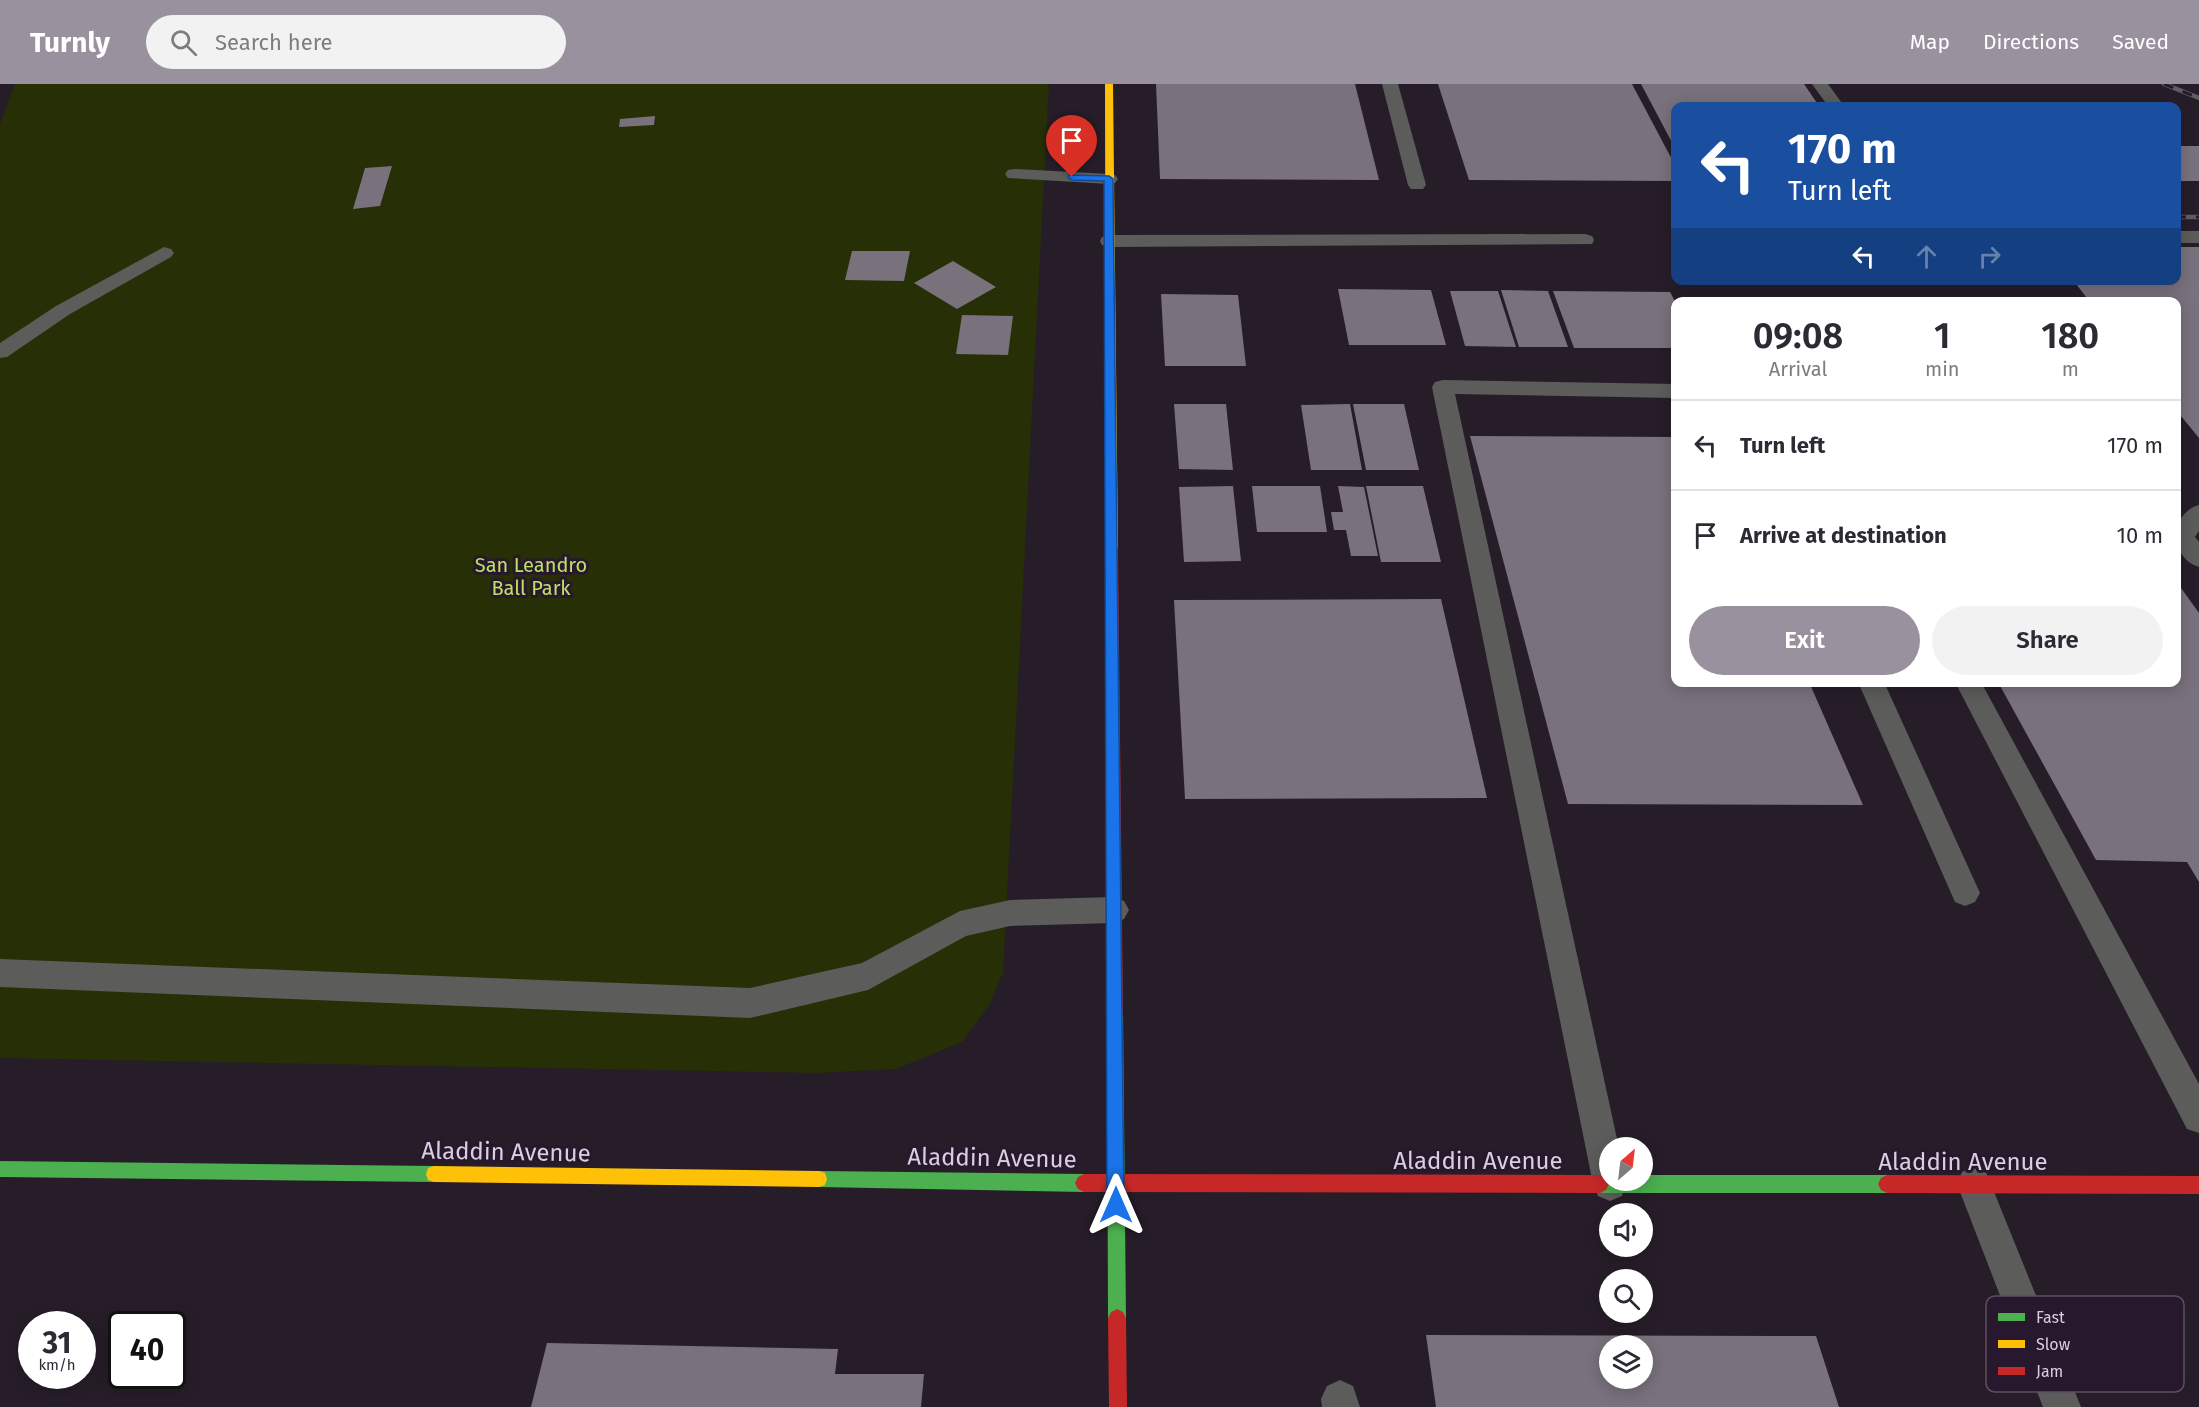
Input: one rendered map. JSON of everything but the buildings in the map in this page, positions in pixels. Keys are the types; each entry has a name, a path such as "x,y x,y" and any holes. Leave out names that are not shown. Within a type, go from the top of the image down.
{"street":[{"path":"1109,84 1118,1407"},
{"name":"Aladdin Avenue","path":"0,1169 1116,1183 1599,1184"},
{"name":"Aladdin Avenue","path":"1653,1184 2199,1185"}],"lane":[{"path":"1390,84 1418,185"},
{"path":"1820,84 1833,102"},
{"path":"1014,174 1109,179"},
{"path":"2181,237 2199,237"},
{"path":"1109,241 1585,240"},
{"path":"0,352 63,310 164,253"},
{"path":"1600,1137 1443,387 1671,391"},
{"path":"2199,513 2182,537 2199,558"},
{"path":"1873,687 1965,893"},
{"path":"1971,687 2199,1117"},
{"path":"0,973 750,1003 868,976 960,924 1010,913 1114,910"},
{"path":"1974,1184 2018,1296"},
{"path":"2056,1392 2062,1407"}],"green space":[{"name":"San Leandro Ball Park","path":"15,84 1049,84 1003,972 990,1004 962,1042 896,1069 816,1073 0,1058 0,124"}],"railway":[{"path":"2164,84 2199,98"},
{"path":"2181,217 2199,217"}],"traffic: fast":[{"path":"1115,1014 1117,1318"},
{"path":"0,1169 434,1174"},
{"path":"819,1179 1084,1183"},
{"path":"1653,1184 1887,1184"}],"traffic: slow":[{"path":"1109,84 1112,549"},
{"path":"434,1174 819,1179"}],"traffic: jam":[{"path":"1112,549 1115,1014"},
{"path":"1084,1183 1599,1184"},
{"path":"1887,1184 2199,1185"},
{"path":"1117,1318 1118,1407"}],"route":[{"path":"1072,177 1109,179 1116,1205"}]}
